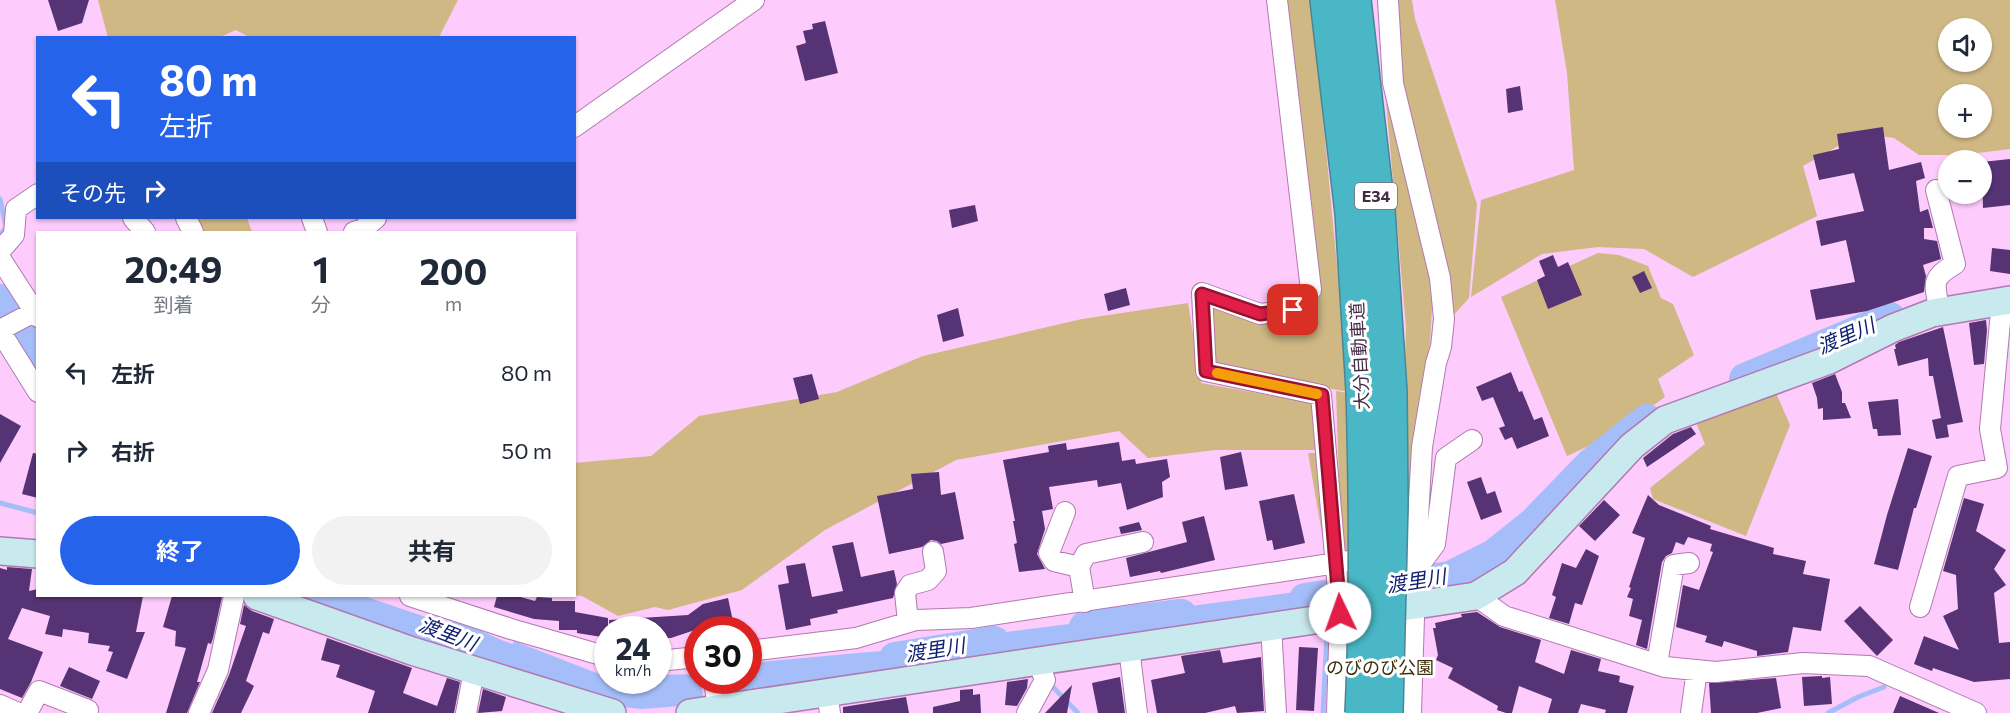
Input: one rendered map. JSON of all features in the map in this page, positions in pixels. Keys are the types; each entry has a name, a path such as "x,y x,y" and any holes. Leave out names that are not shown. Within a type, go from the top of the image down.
{"highway":[{"name":"大分自動車道","path":"1327,0 1352,213 1391,504 1386,713"},
{"name":"大分自動車道","path":"1354,0 1378,210 1376,392 1366,509 1362,713"}],"street":[{"path":"576,126 754,0"},
{"path":"1277,0 1311,290 1293,310 1260,314 1202,294 1206,371 1322,395 1340,614 1336,713"},
{"path":"1388,0 1393,83 1440,278 1444,319 1422,447 1411,713"},
{"path":"1936,190 1955,264 1940,273 1935,284 1940,311"},
{"path":"0,251 14,235 16,209 36,195"},
{"path":"135,219 144,231"},
{"path":"0,258 36,315 0,331 36,389"},
{"path":"690,713 829,703 1038,662 1415,601 1476,596 1515,572 1632,446 1665,420 1829,360 1893,328 1940,311 2006,301 1990,429 1997,468 1958,476 1920,607"},
{"path":"1416,566 1435,544 1446,458 1472,440"},
{"path":"1065,512 1049,553 1054,561 1079,567"},
{"path":"1085,602 1079,567 1086,554 1143,542"},
{"path":"0,551 36,554"},
{"path":"908,622 905,593 910,585 928,580 936,571 933,552"},
{"path":"1657,664 1674,565 1689,562"},
{"path":"762,649 856,638 916,620 971,618 1337,564 1416,566"},
{"path":"1476,596 1504,616 1657,664 1716,672 1803,663 1869,666 1976,713"},
{"path":"199,713 218,670 234,597"},
{"path":"260,597 412,651 612,713"},
{"path":"413,597 594,653"},
{"path":"1271,626 1276,713"},
{"path":"1128,648 1137,713"},
{"path":"1027,713 1045,680 1038,662"},
{"path":"1691,713 1697,670"},
{"path":"466,713 474,671"},
{"path":"27,713 39,691 88,710"},
{"path":"716,694 719,711"},
{"path":"0,705 18,713"}],"shaded area":[{"path":"98,0 458,0 440,36 247,36 236,30 222,36 107,36"},
{"path":"1284,0 1310,0 1314,24 1349,392 1213,367 1210,306 1260,318 1316,292"},
{"path":"1394,0 1412,0 1415,19 1477,204 1469,298 1452,317 1402,106"},
{"path":"1555,0 2010,0 2010,149 1992,151 1938,150 1938,155 1919,155 1894,138 1861,133 1803,166 1817,216 1693,277 1644,249 1598,247 1542,254 1471,297 1481,200 1574,170 1567,73"},
{"path":"1386,101 1433,290 1430,343 1420,393 1408,508 1404,394 1406,327"},
{"path":"192,219 247,219 252,231 198,231"},
{"path":"1598,253 1619,255 1648,266 1661,298 1673,304 1694,355 1658,379 1665,397 1608,437 1567,456 1501,297"},
{"path":"1188,303 1201,383 1312,403 1320,450 1216,450 1148,458 1119,431 956,460 825,530 742,590 668,610 655,607 618,616 582,596 576,595 576,463 651,456 699,416 837,392 923,356 1082,319"},
{"path":"1336,391 1348,393 1349,558 1341,539"},
{"path":"1776,393 1790,425 1746,536 1653,499 1650,488 1705,444 1695,420"},
{"path":"1308,453 1323,453 1325,551"}],"water":[{"path":"1326,588 1330,606 1143,639 1139,613"},
{"path":"307,597 367,597 499,642 491,671 304,605"},
{"path":"1125,617 1128,643 955,670 951,639"},
{"path":"514,641 594,672 594,694 672,694 672,675 684,674 684,694 703,694 705,704 642,709 604,705 502,675"},
{"path":"936,646 941,670 726,700 725,694 762,694 762,662"}],"building":[{"path":"48,0 89,0 82,23 58,31"},
{"path":"825,21 838,73 805,81 796,46 806,43 803,31 813,29 812,24"},
{"path":"1520,86 1523,110 1508,113 1506,89"},
{"path":"1883,127 1889,170 1921,162 1925,178 1916,181 1920,212 1928,209 1933,228 1924,228 1924,239 1937,241 1941,259 1923,265 1926,276 1924,292 1867,311 1816,320 1810,290 1855,282 1846,240 1821,246 1816,221 1864,211 1854,173 1819,180 1813,155 1839,149 1837,134"},
{"path":"2010,159 2010,205 1983,208 1983,204 1992,204 1992,161"},
{"path":"975,205 978,221 952,228 949,210"},
{"path":"1992,248 2010,250 2010,274 1990,271"},
{"path":"1553,255 1558,267 1568,262 1582,295 1548,309 1537,280 1545,276 1539,261"},
{"path":"1644,271 1652,288 1640,293 1632,277"},
{"path":"1126,288 1130,305 1108,311 1104,294"},
{"path":"958,308 964,336 943,342 937,315"},
{"path":"1986,320 1984,364 1974,365 1969,323"},
{"path":"1943,327 1963,422 1947,425 1949,437 1936,439 1932,420 1941,418 1933,376 1929,376 1928,358 1898,366 1894,349 1899,342"},
{"path":"1511,372 1534,420 1542,417 1549,436 1517,449 1512,437 1505,440 1499,428 1505,426 1493,397 1482,401 1476,387"},
{"path":"812,374 819,399 800,404 793,378"},
{"path":"1835,374 1842,392 1842,403 1845,403 1851,418 1823,420 1823,408 1818,409 1812,383"},
{"path":"1898,399 1901,435 1878,436 1877,429 1873,429 1868,402"},
{"path":"0,414 21,426 0,463"},
{"path":"1691,427 1696,434 1647,467 1643,458 1673,434"},
{"path":"1119,442 1122,461 1135,459 1136,464 1167,459 1170,477 1162,482 1163,497 1127,510 1121,483 1098,487 1097,480 1049,487 1053,509 1042,511 1045,529 1037,554 1045,569 1019,572 1014,544 1017,543 1013,521 1015,521 1003,460 1049,452 1048,446 1066,443 1067,450"},
{"path":"1908,448 1932,456 1916,508 1914,508 1898,570 1874,564"},
{"path":"1241,452 1248,486 1225,490 1220,457"},
{"path":"33,453 36,454 36,498 22,494"},
{"path":"939,472 941,495 955,492 964,539 941,544 931,540 922,547 889,554 877,496 913,489 911,474"},
{"path":"1481,477 1487,494 1495,491 1502,512 1481,520 1467,482"},
{"path":"1294,494 1305,543 1274,550 1272,540 1267,541 1259,501"},
{"path":"1648,495 1659,505 1711,526 1710,529 1774,548 1773,554 1806,561 1803,574 1830,579 1821,631 1793,627 1788,652 1757,656 1757,651 1724,641 1722,647 1705,642 1707,636 1676,627 1683,585 1699,590 1713,552 1710,551 1712,544 1688,537 1684,545 1676,542 1672,553 1662,562 1647,649 1636,645 1642,620 1629,616 1633,599 1627,597 1645,538 1632,533"},
{"path":"1964,498 1984,504 1976,531 2006,550 1994,569 2006,585 1994,593 1999,643 2010,642 2010,679 1974,682 1914,664 1924,636 1959,650 1943,616 1958,609 1956,575 1943,571"},
{"path":"1604,500 1620,515 1595,541 1579,526"},
{"path":"1204,516 1215,560 1161,573 1160,571 1130,577 1126,558 1187,542 1182,522"},
{"path":"1139,522 1142,530 1121,534 1119,527"},
{"path":"853,542 861,577 894,570 897,584 893,598 837,610 838,613 810,619 811,625 786,630 778,585 789,583 786,566 805,563 812,597 843,591 832,546"},
{"path":"1586,549 1599,556 1582,605 1575,603 1569,624 1549,618 1556,597 1552,595 1562,563 1576,568"},
{"path":"7,567 32,569 29,591 36,589 36,597 143,597 136,632 145,632 127,679 106,671 113,652 108,651 110,646 88,643 89,633 63,629 62,637 45,634 50,616 22,608 8,639 43,652 22,698 0,689 0,568 7,570"},
{"path":"172,597 222,597 213,638 211,644 208,643 197,682 200,682 187,713 166,713 186,648 175,646 176,631 163,627"},
{"path":"497,597 521,597 535,601 537,597 552,598 552,601 575,601 575,612 597,616 594,616 594,636 577,633 577,630 559,630 559,621 534,619 494,607"},
{"path":"728,598 732,616 684,616 684,634 672,638 672,616 688,615 703,604"},
{"path":"244,605 252,611 274,619 269,634 263,632 246,681 254,686 241,713 212,713 229,675 246,626 240,624"},
{"path":"1860,606 1893,640 1877,656 1844,621"},
{"path":"1477,612 1500,627 1541,640 1535,662 1564,674 1571,650 1601,659 1598,671 1620,676 1619,682 1634,686 1627,713 1605,713 1606,710 1581,704 1578,713 1548,713 1552,699 1519,686 1512,713 1506,713 1497,710 1498,706 1448,678 1453,668 1436,660 1438,655 1433,628 1436,628 1435,623 1462,617 1461,614"},
{"path":"327,638 412,668 403,693 437,706 447,678 460,682 454,713 368,713 375,691 336,677 340,665 321,660"},
{"path":"1299,647 1318,648 1314,711 1296,710"},
{"path":"1220,650 1223,663 1261,657 1264,711 1237,713 1235,706 1205,713 1157,713 1151,680 1185,673 1181,656"},
{"path":"69,667 100,681 92,699 60,686"},
{"path":"1822,676 1822,678 1830,677 1832,704 1804,706 1802,677"},
{"path":"1120,677 1125,713 1098,713 1092,683"},
{"path":"1776,678 1781,708 1757,713 1711,713 1709,683"},
{"path":"1028,679 1027,688 1017,706 1005,705 1007,682"},
{"path":"1072,685 1067,713 1045,713"},
{"path":"483,689 506,697 502,711 478,713"},
{"path":"973,689 973,695 980,694 981,713 933,713 933,707 960,701 960,690"},
{"path":"1900,696 1939,713 1893,713"},
{"path":"906,697 909,713 843,713 843,707"}],"waterway":[{"path":"0,199 6,227 0,236"},
{"name":"渡里川","path":"0,300 36,356"},
{"name":"渡里川","path":"1745,379 1890,318"},
{"name":"渡里川","path":"1305,599 1450,577 1494,555 1533,524 1591,464 1647,420"},
{"path":"0,503 36,512"},
{"name":"渡里川","path":"1085,627 1181,615"},
{"path":"1323,713 1327,632"},
{"name":"渡里川","path":"457,637 493,654 547,674"},
{"name":"渡里川","path":"895,658 994,642"},
{"path":"1048,682 1078,713"},
{"path":"1828,713 1858,697 1884,687"}],"slow traffic":[{"path":"1217,373 1317,394"}],"route":[{"path":"1293,310 1260,314 1202,294 1206,371 1322,395 1340,613"}],"park label":[{"name":"のびのび公園","path":"1380,668"}]}
